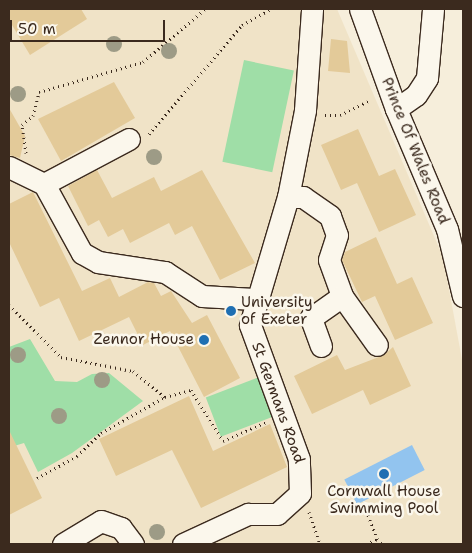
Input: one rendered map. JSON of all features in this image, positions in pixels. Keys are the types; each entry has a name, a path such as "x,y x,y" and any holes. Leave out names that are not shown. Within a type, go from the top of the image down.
{"street":[{"name":"St Germans Road","path":"183,544 248,514 277,514 300,493 299,459 250,325 254,299 288,197 305,110 312,9"},
{"name":"Prince Of Wales Road","path":"360,9 396,109 447,229 460,270 463,296"},
{"path":"396,109 416,95 427,78 433,9"},
{"path":"44,184 129,139"},
{"path":"12,168 44,184 82,253 98,262 165,272 202,296 254,299"},
{"path":"288,197 303,197 330,216 337,235 329,260 342,296 376,345"},
{"path":"320,346 311,318 342,296"},
{"path":"63,544 101,521 121,528 133,544"}],"path":[{"path":"12,168 27,150 22,125 33,116 39,92 143,62 206,9"},
{"path":"129,139 149,134 161,125 242,25 271,9"},
{"path":"305,110 340,115 369,101"},
{"path":"9,305 61,357 133,371 165,397"},
{"path":"37,478 77,456 101,433 165,397 191,390 223,442 282,415"},
{"path":"368,515 376,539 382,544"},
{"path":"366,544 376,539"}],"shaded area":[{"name":"University of Exeter","path":"9,9 337,9 443,257 463,365 463,544 9,544"}],"green space":[{"path":"244,60 294,71 272,172 222,162"},
{"path":"30,339 55,381 77,382 92,374 109,373 143,401 72,453 38,472 24,443 11,447 9,443 9,347"},
{"path":"259,377 274,416 221,437 206,397"}],"water":[{"name":"Cornwall House Swimming Pool","path":"412,445 425,470 357,504 344,480"}],"building":[{"path":"9,9 81,9 87,19 30,55 9,20"},
{"path":"331,39 347,41 350,73 328,71"},
{"path":"114,82 135,118 61,161 38,119"},
{"path":"9,108 25,136 20,158 9,155"},
{"path":"358,129 379,176 395,169 416,215 379,232 357,183 341,190 321,145"},
{"path":"97,170 112,198 154,177 161,191 202,170 255,263 220,280 192,226 175,235 169,223 130,243 123,229 108,237 99,220 88,226 68,186"},
{"path":"33,192 82,291 110,278 119,297 148,282 154,283 161,296 171,291 192,323 207,315 240,378 204,397 170,331 143,345 129,317 79,341 59,298 40,307 9,242 9,204"},
{"path":"376,237 397,284 412,277 433,323 395,340 375,296 362,302 342,260 345,252"},
{"path":"393,347 411,386 370,405 363,390 312,414 294,376 337,355 345,370 384,355"},
{"path":"189,396 213,451 270,424 287,467 201,508 172,450 116,476 99,439"},
{"path":"9,430 42,498 9,515"}],"place":[{"name":"University of Exeter","path":"231,311"},
{"name":"Zennor House","path":"204,340"},
{"name":"Cornwall House Swimming Pool","path":"384,474"}]}
